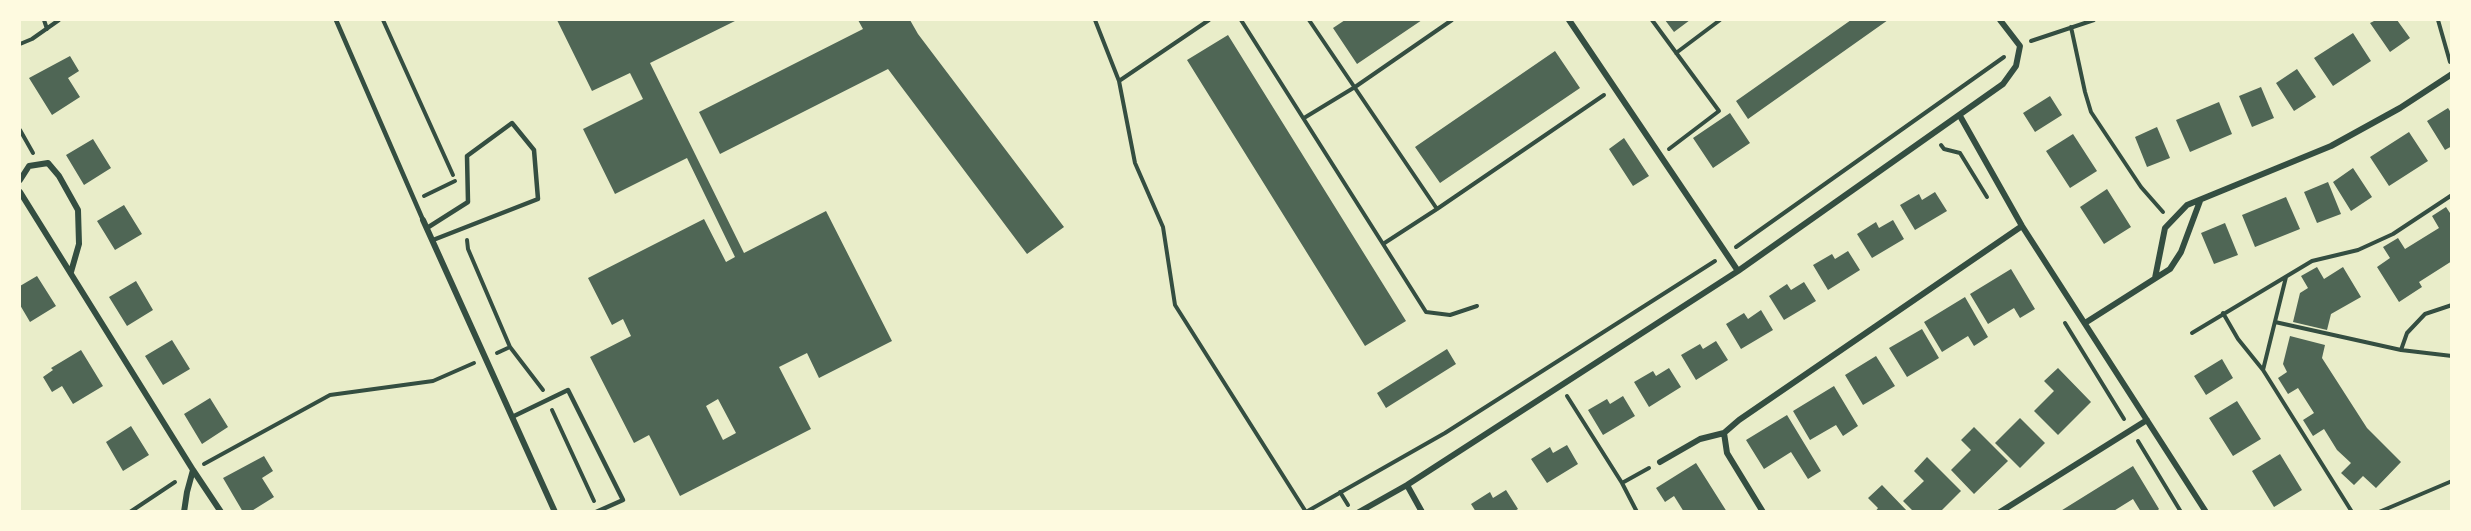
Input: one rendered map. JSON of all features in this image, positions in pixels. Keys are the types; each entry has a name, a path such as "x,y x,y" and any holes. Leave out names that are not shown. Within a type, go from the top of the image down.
{"street":[{"path":"1569,20 1738,271"},
{"path":"1359,512 1407,485 1738,271 2004,84 2016,66 2020,45 2000,20"},
{"path":"2156,278 2165,228 2187,205 2331,146 2400,108 2451,74"},
{"path":"2440,82 2451,83"},
{"path":"1960,116 2022,225 2206,512"},
{"path":"20,180 29,166 48,163 59,176 78,210 79,244 71,272"},
{"path":"20,192 221,512"},
{"path":"2085,323 2170,269 2181,252 2199,201"},
{"path":"423,220 555,512"},
{"path":"1660,462 1700,439 1724,433 1739,420 2022,225"},
{"path":"2000,512 2147,420"},
{"path":"1724,433 1727,453 1763,512"},
{"path":"184,512 193,470"},
{"path":"1407,485 1422,512"}],"lane":[{"path":"336,20 423,220"},
{"path":"428,228 468,202 467,156 512,123 534,150 538,199 433,240"},
{"path":"512,417 568,390 623,500 597,511"}],"path":[{"path":"44,20 47,28"},
{"path":"20,44 32,39 59,20"},
{"path":"383,20 456,180 464,204"},
{"path":"1095,20 1119,81 1135,163 1163,227 1175,305 1306,512 1445,433 1726,254 2020,45 2094,20"},
{"path":"1119,81 1209,20"},
{"path":"1241,20 1426,312 1450,315 1477,306"},
{"path":"1309,20 1437,209"},
{"path":"1304,118 1452,20"},
{"path":"1652,20 1719,111 1660,156"},
{"path":"1676,53 1720,20"},
{"path":"2438,20 2451,68"},
{"path":"2071,27 2091,112 2141,187 2171,222"},
{"path":"1383,244 1615,87"},
{"path":"20,130 40,164"},
{"path":"1933,135 1944,149 1960,153 1991,203"},
{"path":"415,200 456,180"},
{"path":"2192,333 2312,261 2358,250 2393,234 2451,195"},
{"path":"466,227 468,249 510,347 544,392 597,511"},
{"path":"2263,370 2286,276"},
{"path":"2401,350 2408,333 2425,314 2451,305"},
{"path":"2223,313 2238,339 2263,370 2352,512"},
{"path":"2065,322 2181,512"},
{"path":"2275,322 2401,350 2451,356"},
{"path":"130,512 193,470 330,395 433,381 510,347"},
{"path":"1549,367 1622,483 1637,512"},
{"path":"1622,483 1660,462"},
{"path":"2379,512 2451,481"},
{"path":"1340,492 1352,512"}],"building":[{"path":"557,20 737,20 650,63 744,253 826,211 892,341 819,378 807,353 779,367 811,429 680,496 649,435 634,443 590,357 631,336 623,319 612,325 588,278 704,219 726,262 735,257 687,158 615,194 583,129 643,99 630,73 592,91","holes":["718,399 736,433 723,440 706,406"]},
{"path":"858,20 910,20 918,34 1064,227 1027,254 888,69 720,154 699,112 863,29"},
{"path":"1345,20 1422,20 1357,64 1333,28"},
{"path":"1665,20 1690,20 1674,32"},
{"path":"1851,20 1888,20 1748,119 1736,101"},
{"path":"2376,20 2397,20 2410,38 2390,52 2370,23"},
{"path":"2353,33 2371,61 2333,86 2314,58"},
{"path":"1228,35 1406,321 1365,346 1187,60"},
{"path":"1555,51 1580,88 1440,183 1415,147"},
{"path":"70,56 79,71 68,78 80,97 52,115 29,78"},
{"path":"2297,69 2316,97 2294,111 2276,83"},
{"path":"2261,87 2274,118 2252,127 2239,96"},
{"path":"2050,96 2062,115 2035,132 2023,113"},
{"path":"2219,102 2232,134 2190,152 2176,120"},
{"path":"2448,108 2452,114 2452,146 2445,150 2427,121"},
{"path":"1730,113 1750,143 1713,168 1693,138"},
{"path":"2157,127 2170,158 2147,167 2135,137"},
{"path":"2409,132 2428,161 2389,186 2370,157"},
{"path":"2073,134 2097,171 2070,188 2046,151"},
{"path":"1624,138 1649,176 1633,186 1609,149"},
{"path":"93,139 111,168 84,185 66,155"},
{"path":"2353,168 2372,197 2351,211 2333,182"},
{"path":"2328,182 2341,214 2317,223 2304,192"},
{"path":"2107,189 2131,227 2104,244 2080,207"},
{"path":"1935,192 1947,211 1915,230 1900,205 1919,194 1922,200"},
{"path":"2286,197 2300,229 2255,247 2242,215"},
{"path":"124,205 142,234 115,250 97,221"},
{"path":"2446,207 2452,216 2452,261 2419,282 2422,287 2399,302 2377,267 2390,258 2383,247 2398,238 2405,249 2439,228 2432,216"},
{"path":"1893,220 1904,239 1872,258 1857,234 1876,222 1879,228"},
{"path":"2225,223 2238,255 2214,264 2201,233"},
{"path":"1848,251 1860,270 1828,290 1813,265 1832,254 1835,259"},
{"path":"2317,267 2324,279 2343,267 2361,297 2331,314 2327,330 2293,322 2300,293 2308,288 2301,276"},
{"path":"2011,269 2035,309 2020,318 2014,308 1988,324 1970,294"},
{"path":"37,276 56,306 30,322 20,305 20,286"},
{"path":"136,281 153,310 127,326 109,297"},
{"path":"1804,282 1816,301 1784,320 1769,296 1787,284 1791,290"},
{"path":"1965,297 1988,337 1974,346 1968,336 1942,352 1924,322"},
{"path":"1761,310 1773,330 1741,349 1726,324 1744,313 1748,319"},
{"path":"1922,329 1939,358 1907,377 1889,348"},
{"path":"2290,336 2325,345 2322,358 2367,428 2401,462 2376,488 2363,476 2354,485 2341,473 2351,463 2337,450 2324,429 2313,436 2303,420 2314,413 2298,388 2288,394 2278,378 2287,372 2283,364"},
{"path":"172,340 190,369 163,385 145,356"},
{"path":"1716,341 1728,360 1696,380 1681,355 1700,344 1703,349"},
{"path":"1447,349 1456,364 1386,408 1377,393"},
{"path":"81,350 103,386 73,404 62,386 52,392 43,377 53,370 51,368"},
{"path":"1876,356 1895,386 1863,405 1845,375"},
{"path":"2222,359 2233,378 2206,395 2194,376"},
{"path":"1669,368 1681,387 1649,407 1634,382 1653,371 1656,376"},
{"path":"2058,368 2091,402 2058,435 2034,411 2054,391 2044,381"},
{"path":"1834,386 1858,426 1843,436 1836,425 1810,440 1793,411"},
{"path":"1623,396 1635,416 1603,435 1588,410 1607,399 1610,404"},
{"path":"210,398 228,427 202,444 184,414"},
{"path":"2237,401 2261,439 2233,456 2209,418"},
{"path":"1787,415 1821,471 1808,479 1791,452 1764,469 1746,440"},
{"path":"2020,418 2045,443 2020,468 1995,443"},
{"path":"131,426 149,455 123,471 106,442"},
{"path":"1974,427 2008,461 1974,494 1951,470 1971,450 1961,440"},
{"path":"1567,445 1578,464 1547,483 1531,459 1550,447 1553,453"},
{"path":"2280,454 2302,490 2274,507 2252,471"},
{"path":"264,456 273,471 262,478 274,497 250,512 243,512 223,478"},
{"path":"1927,457 1961,491 1940,512 1914,512 1903,501 1924,481 1914,471"},
{"path":"1696,463 1727,512 1684,512 1674,496 1665,502 1656,488"},
{"path":"2133,466 2159,509 2156,512 2141,512 2133,499 2112,512 2059,512"},
{"path":"1882,485 1908,512 1875,512 1878,508 1868,498"},
{"path":"1506,490 1518,509 1513,512 1476,512 1471,504 1490,492 1493,498"}]}
